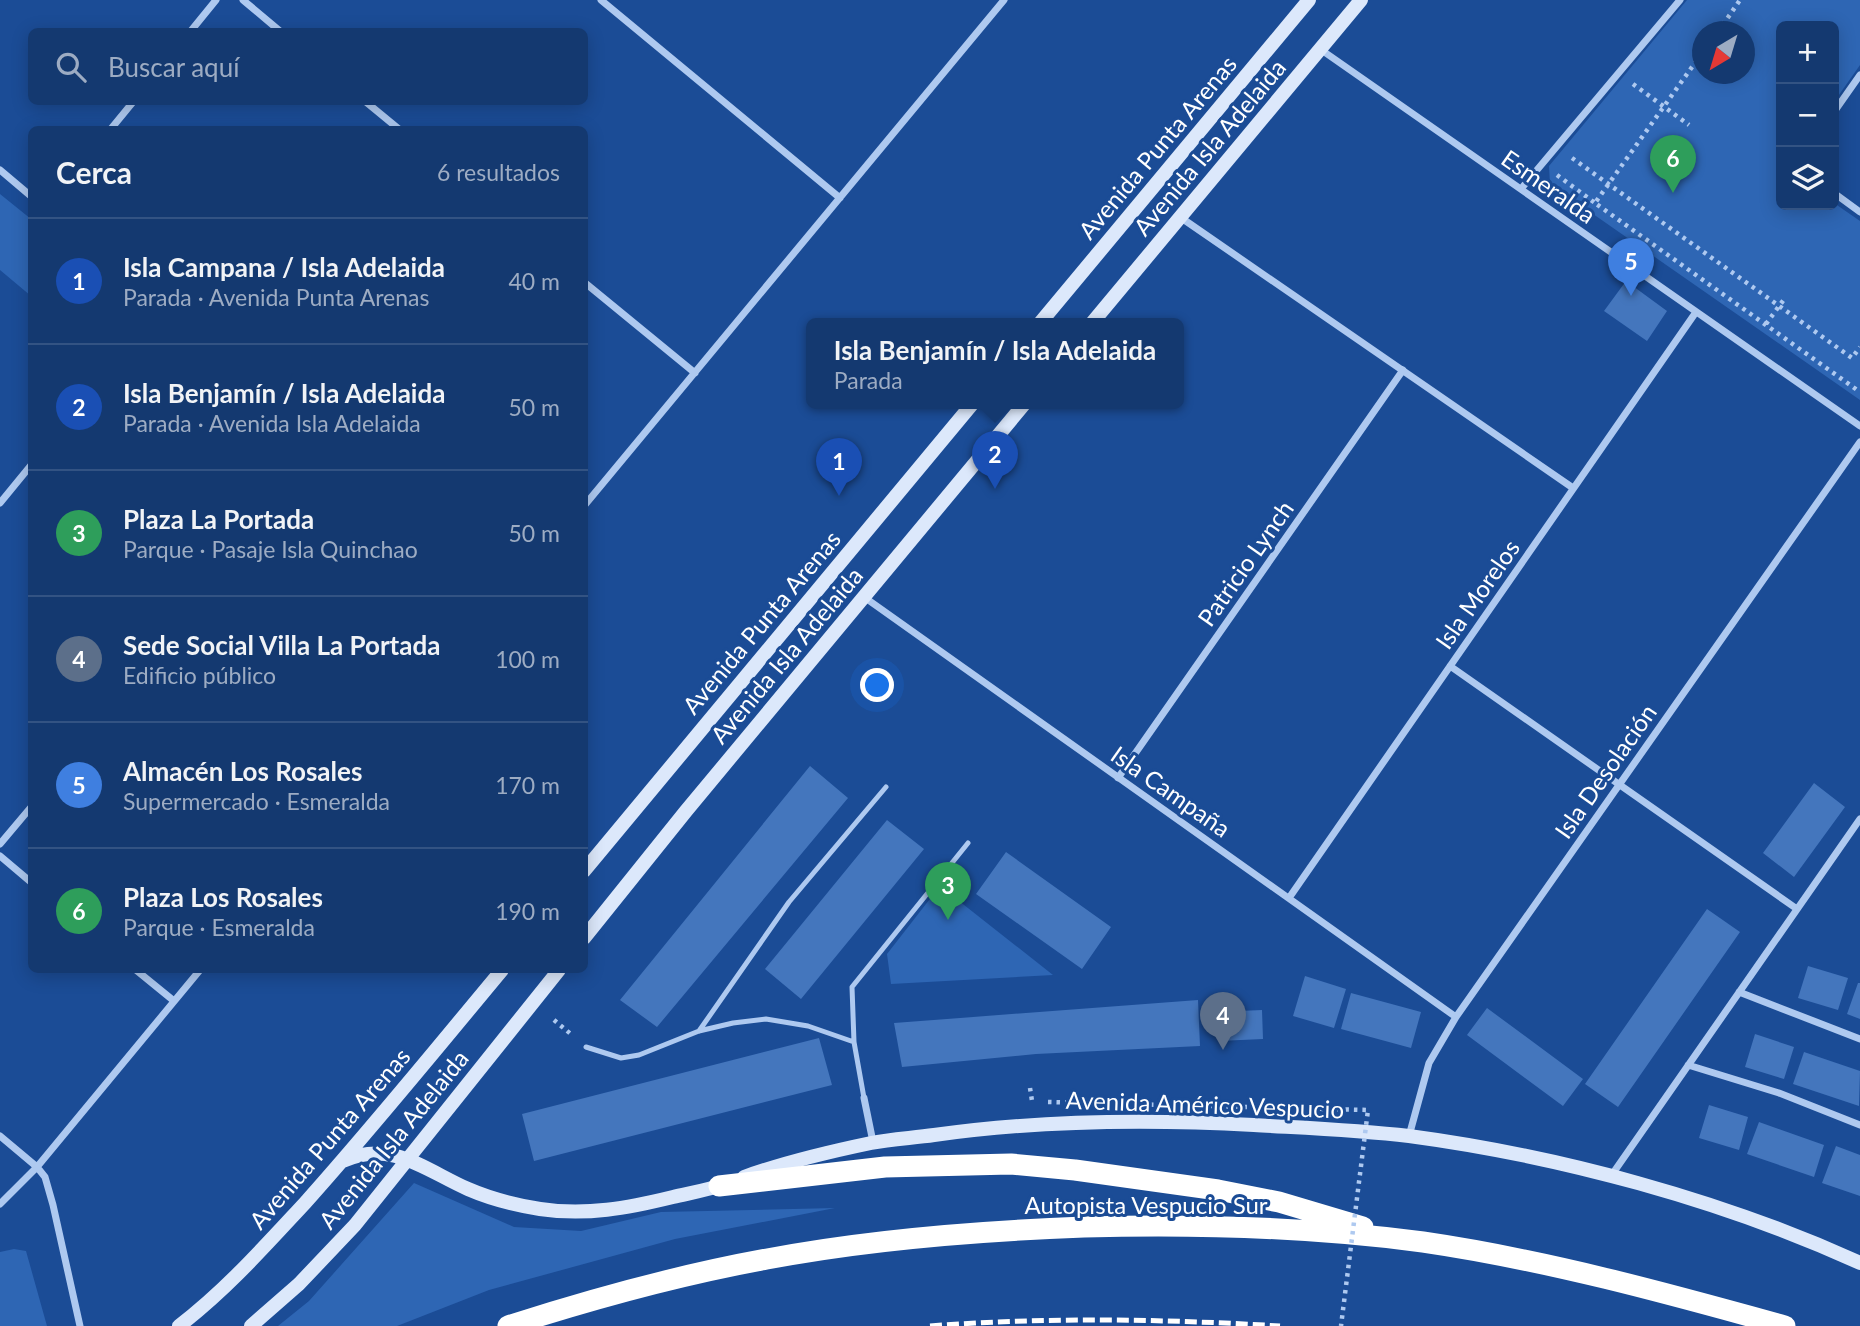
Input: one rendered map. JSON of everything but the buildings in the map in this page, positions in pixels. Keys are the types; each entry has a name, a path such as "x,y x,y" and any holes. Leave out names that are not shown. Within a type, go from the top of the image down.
{"highway":[{"path":"719,1186 885,1167 1012,1164 1218,1190 1279,1202 1423,1242"},
{"name":"Autopista Vespucio Sur","path":"508,1326 594,1300 766,1259 925,1236 1017,1229 1210,1226 1423,1242 1578,1272 1785,1326"}],"main road":[{"name":"Avenida Punta Arenas","path":"1044,318 1309,0"},
{"name":"Avenida Isla Adelaida","path":"1096,318 1361,0"},
{"name":"Avenida Punta Arenas","path":"588,866 968,409"},
{"name":"Avenida Isla Adelaida","path":"588,933 1020,409"},
{"name":"Avenida Punta Arenas","path":"179,1326 237,1276 343,1161 500,973"},
{"name":"Avenida Isla Adelaida","path":"251,1326 299,1284 332,1249 408,1160 557,973"},
{"name":"Avenida Américo Vespucio","path":"343,1161 366,1153 393,1154 487,1196 513,1204 584,1213 620,1209 719,1186 768,1168 873,1142 1046,1123 1153,1121 1332,1129 1409,1136 1501,1152 1611,1176 1709,1204 1819,1244 1860,1263"}],"street":[{"path":"193,28 216,0"},
{"path":"243,0 276,28"},
{"path":"601,0 840,198"},
{"path":"588,501 1004,0"},
{"path":"1521,189 1681,0"},
{"name":"Esmeralda","path":"1320,49 1860,426"},
{"path":"1839,105 1860,75"},
{"path":"113,126 131,105"},
{"path":"370,105 395,126"},
{"path":"0,170 28,194"},
{"path":"1839,197 1860,212"},
{"path":"1180,217 1573,488"},
{"path":"588,285 695,373"},
{"name":"Isla Morelos","path":"1289,898 1696,312"},
{"name":"Patricio Lynch","path":"1118,778 1403,370"},
{"name":"Isla Desolación","path":"1409,1136 1429,1063 1456,1017 1860,442"},
{"path":"0,503 28,469"},
{"name":"Isla Campaña","path":"863,597 1456,1017"},
{"path":"1450,666 1797,909"},
{"path":"0,844 28,811"},
{"path":"1611,1176 1860,819"},
{"path":"0,856 28,880"},
{"path":"140,973 174,1001"},
{"path":"0,1204 37,1167 197,973"},
{"path":"1739,992 1860,1039"},
{"path":"1688,1065 1779,1093 1860,1125"},
{"path":"864,1098 873,1142"},
{"path":"0,1136 37,1167 50,1190 80,1326"}],"lane":[{"path":"699,1031 789,902 886,787"},
{"path":"864,1098 854,1042 852,987 968,843"},
{"path":"586,1048 621,1058 639,1055 699,1031 766,1019 808,1026 854,1042"}],"path":[{"path":"1726,21 1740,0"},
{"path":"1595,203 1692,68"},
{"path":"1618,74 1689,125"},
{"path":"1557,146 1608,186 1852,358 1860,347"},
{"path":"1542,164 1860,392"},
{"path":"1766,324 1785,298"},
{"path":"554,1020 568,1031"},
{"path":"1048,1102 1368,1110 1341,1326"}],"shaded area":[{"path":"1687,0 1860,0 1860,65 1839,95 1839,21 1776,21 1776,210 1839,210 1839,206 1860,221 1860,400 1550,184 1549,166"},
{"path":"0,194 28,217 28,293 0,270"},
{"path":"940,886 1053,975 891,984 887,954"},
{"path":"414,1183 514,1227 581,1231 661,1212 835,1208 675,1239 489,1290 397,1326 278,1326 309,1301"},
{"path":"14,1249 26,1251 47,1326 0,1326 0,1252"}],"railway":[{"path":"930,1326 1105,1320 1280,1326"}],"place":[{"name":"Plaza Los Rosales","path":"1673,193"},
{"name":"Almacén Los Rosales","path":"1631,296"},
{"name":"Isla Benjamín / Isla Adelaida","path":"995,489"},
{"name":"Isla Campana / Isla Adelaida","path":"839,496"},
{"name":"Plaza La Portada","path":"948,920"},
{"name":"Sede Social Villa La Portada","path":"1223,1050"}]}
